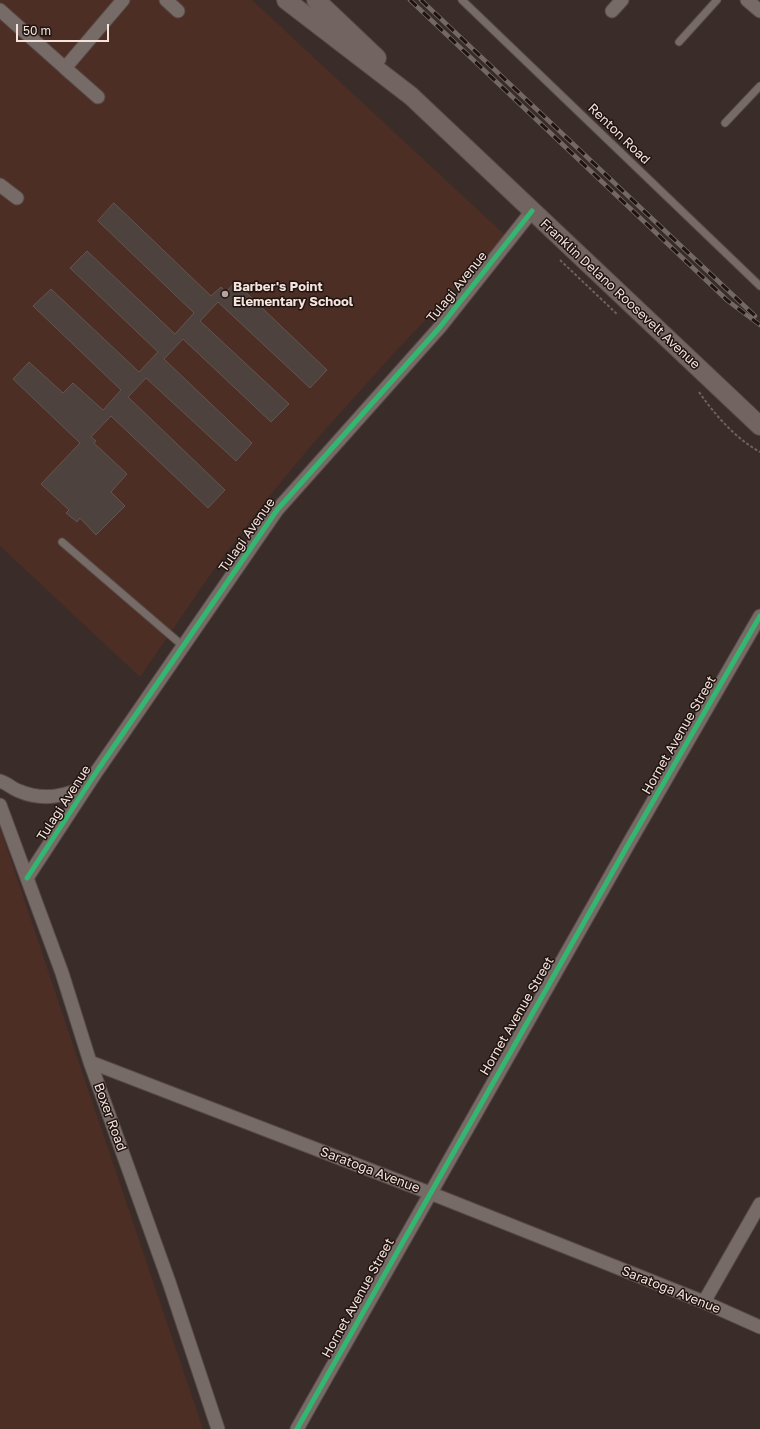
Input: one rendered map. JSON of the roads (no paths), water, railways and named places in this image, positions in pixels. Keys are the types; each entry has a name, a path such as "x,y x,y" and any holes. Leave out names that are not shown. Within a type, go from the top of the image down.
{"main road":[{"name":"Franklin Delano Roosevelt Avenue","path":"286,0 411,96"},
{"name":"Franklin Delano Roosevelt Avenue","path":"316,0 382,63 411,96 760,426"}],"street":[{"path":"65,68 122,0"},
{"path":"166,0 178,11"},
{"path":"612,11 622,0"},
{"path":"747,0 760,11"},
{"path":"0,10 98,96"},
{"path":"0,185 17,198"},
{"name":"Tulagi Avenue","path":"27,878 91,781 277,510 440,327 532,211"},
{"name":"Hornet Avenue Street","path":"297,1429 629,843 760,616"},
{"path":"0,781 21,792 41,797 62,795 82,787 91,781"},
{"name":"Boxer Road","path":"0,805 62,972 90,1062 169,1282 218,1429"},
{"name":"Saratoga Avenue","path":"90,1062 430,1193 704,1302 760,1327"},
{"path":"704,1302 760,1204"}],"lane":[{"name":"Renton Road","path":"462,0 760,286"},
{"path":"679,42 718,0"},
{"path":"725,123 760,86"},
{"path":"62,542 183,646"}],"railway":[{"path":"410,0 728,301 760,325"},
{"path":"421,0 755,316"}],"place":[{"name":"Barber's Point Elementary School","path":"225,294"}]}
